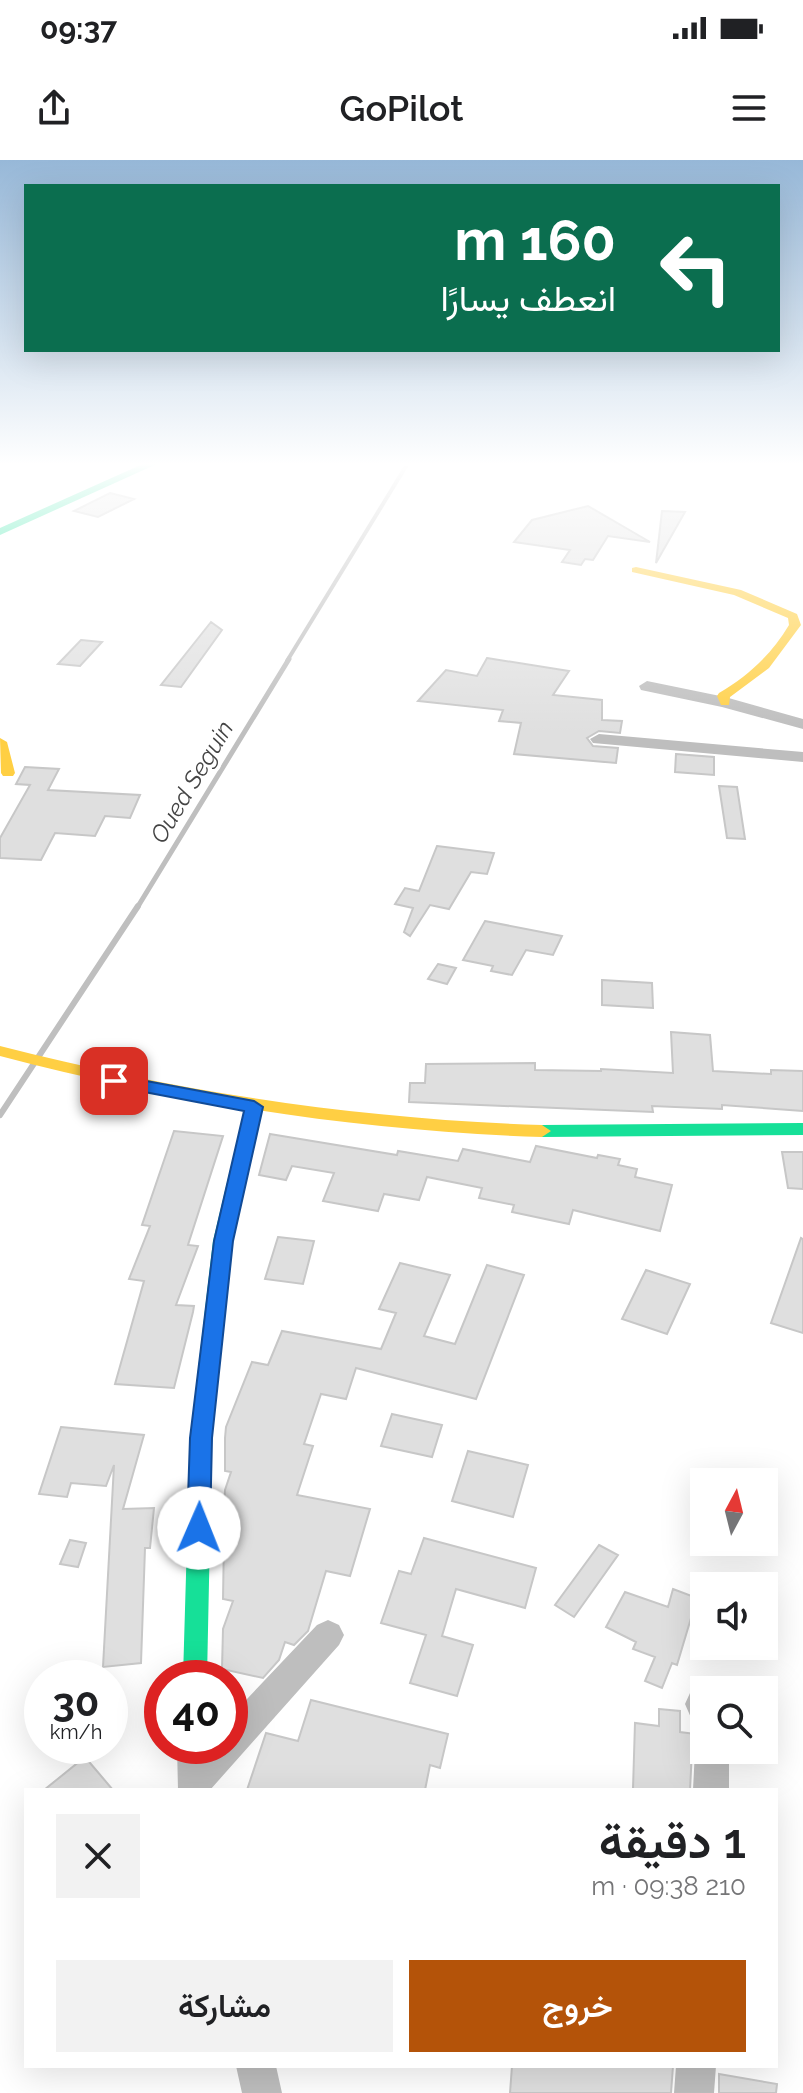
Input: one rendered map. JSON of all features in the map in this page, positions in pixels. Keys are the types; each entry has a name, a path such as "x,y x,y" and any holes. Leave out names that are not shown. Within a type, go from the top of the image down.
{"street":[{"path":"636,570 723,588 780,607 793,616 795,625 771,662 755,679 723,696 725,702"},
{"path":"647,686 725,702 803,724"},
{"path":"599,739 803,757"},
{"path":"0,742 8,773"},
{"path":"0,1051 86,1076 254,1107 363,1121 506,1130 803,1129"},
{"path":"195,1660 201,1438 223,1241 254,1107"},
{"path":"248,1722 328,1635"},
{"path":"194,1764 194,1786"},
{"path":"194,1786 212,1764"},
{"path":"711,1788 712,1764"},
{"path":"256,2068 262,2093"},
{"path":"694,2093 696,2068"}],"building":[{"path":"568,553 597,553 593,560 585,559 581,565 562,562"},
{"path":"211,622 222,630 181,687 161,685"},
{"path":"81,640 102,642 80,666 58,664"},
{"path":"487,658 569,671 553,695 602,700 602,720 622,721 620,733 599,731 587,738 593,746 618,748 616,763 514,754 521,723 499,721 503,710 418,701 446,670 477,676"},
{"path":"676,754 714,757 714,775 675,772"},
{"path":"25,767 59,769 48,790 140,795 130,818 105,816 95,836 55,833 41,860 0,858 0,838 30,785 16,784"},
{"path":"719,786 737,787 745,839 727,838"},
{"path":"437,846 494,853 487,874 471,872 449,909 430,905 410,936 404,932 413,908 395,904 405,888 419,891"},
{"path":"485,921 562,936 553,955 526,950 512,975 491,971 493,966 463,960"},
{"path":"438,964 456,968 447,984 428,979"},
{"path":"602,980 652,983 653,1008 602,1005"},
{"path":"671,1032 710,1035 713,1071 771,1074 771,1070 803,1071 803,1111 722,1105 722,1109 652,1106 653,1112 409,1102 410,1083 425,1083 426,1064 535,1063 535,1070 601,1069 673,1073"},
{"path":"174,1131 223,1136 188,1245 198,1246 176,1305 194,1306 193,1312 174,1388 115,1384 144,1281 129,1279 150,1226 142,1225"},
{"path":"270,1134 397,1155 398,1151 458,1161 463,1149 530,1162 536,1146 597,1158 598,1155 620,1159 618,1165 637,1169 635,1177 672,1185 660,1231 573,1210 569,1224 512,1212 514,1205 479,1198 482,1188 427,1177 419,1200 384,1194 378,1211 323,1201 334,1173 292,1166 286,1180 259,1175"},
{"path":"782,1152 803,1152 803,1189 788,1188"},
{"path":"278,1237 314,1241 303,1284 265,1279"},
{"path":"803,1239 803,1333 771,1323"},
{"path":"400,1263 450,1275 424,1336 455,1344 487,1265 524,1275 476,1399 356,1368 346,1399 321,1394 304,1444 313,1446 297,1495 370,1509 350,1576 326,1571 308,1631 294,1645 285,1642 279,1660 263,1678 248,1675 248,1660 222,1660 223,1629 233,1601 223,1599 224,1538 234,1509 224,1507 231,1472 225,1471 226,1427 252,1362 268,1365 282,1331 381,1349 396,1313 379,1309"},
{"path":"646,1270 690,1284 667,1334 622,1319"},
{"path":"392,1414 442,1425 432,1457 381,1446"},
{"path":"61,1427 144,1435 123,1509 154,1508 150,1548 145,1548 141,1663 103,1660 114,1465 106,1486 71,1483 67,1497 39,1494"},
{"path":"468,1451 528,1465 513,1517 452,1501"},
{"path":"424,1538 536,1568 525,1608 456,1589 442,1636 473,1645 457,1696 410,1683 426,1635 381,1623 399,1571 411,1574"},
{"path":"70,1540 86,1543 78,1567 60,1564"},
{"path":"599,1545 618,1555 574,1617 555,1605"},
{"path":"673,1589 690,1595 690,1621 677,1665 672,1663 662,1688 645,1681 655,1657 633,1649 636,1642 606,1627 625,1592 668,1607"},
{"path":"311,1700 448,1734 440,1768 430,1765 425,1788 248,1788 266,1733 298,1741"},
{"path":"659,1709 680,1711 680,1732 690,1733 690,1788 633,1788 635,1723 659,1726"},
{"path":"76,1764 91,1764 111,1788 46,1788"},
{"path":"512,2068 673,2068 671,2093 510,2093"},
{"path":"719,2074 777,2084 776,2093 719,2093"}],"waterway":[{"name":"Oued Seguin","path":"287,661 353,553"},
{"name":"Oued Seguin","path":"137,908 289,659"},
{"name":"Oued Seguin","path":"0,1115 138,906"}],"traffic: fast":[{"path":"195,1660 201,1438 223,1241 254,1107"},
{"path":"542,1131 803,1129"}],"traffic: slow":[{"path":"636,570 737,592 793,616 795,625 781,647 755,674 723,696 725,702"},
{"path":"0,742 8,773"},
{"path":"0,1051 133,1084 268,1108 405,1124 542,1131"}],"route":[{"path":"114,1081 254,1107 223,1241 201,1438 199,1528"}]}
